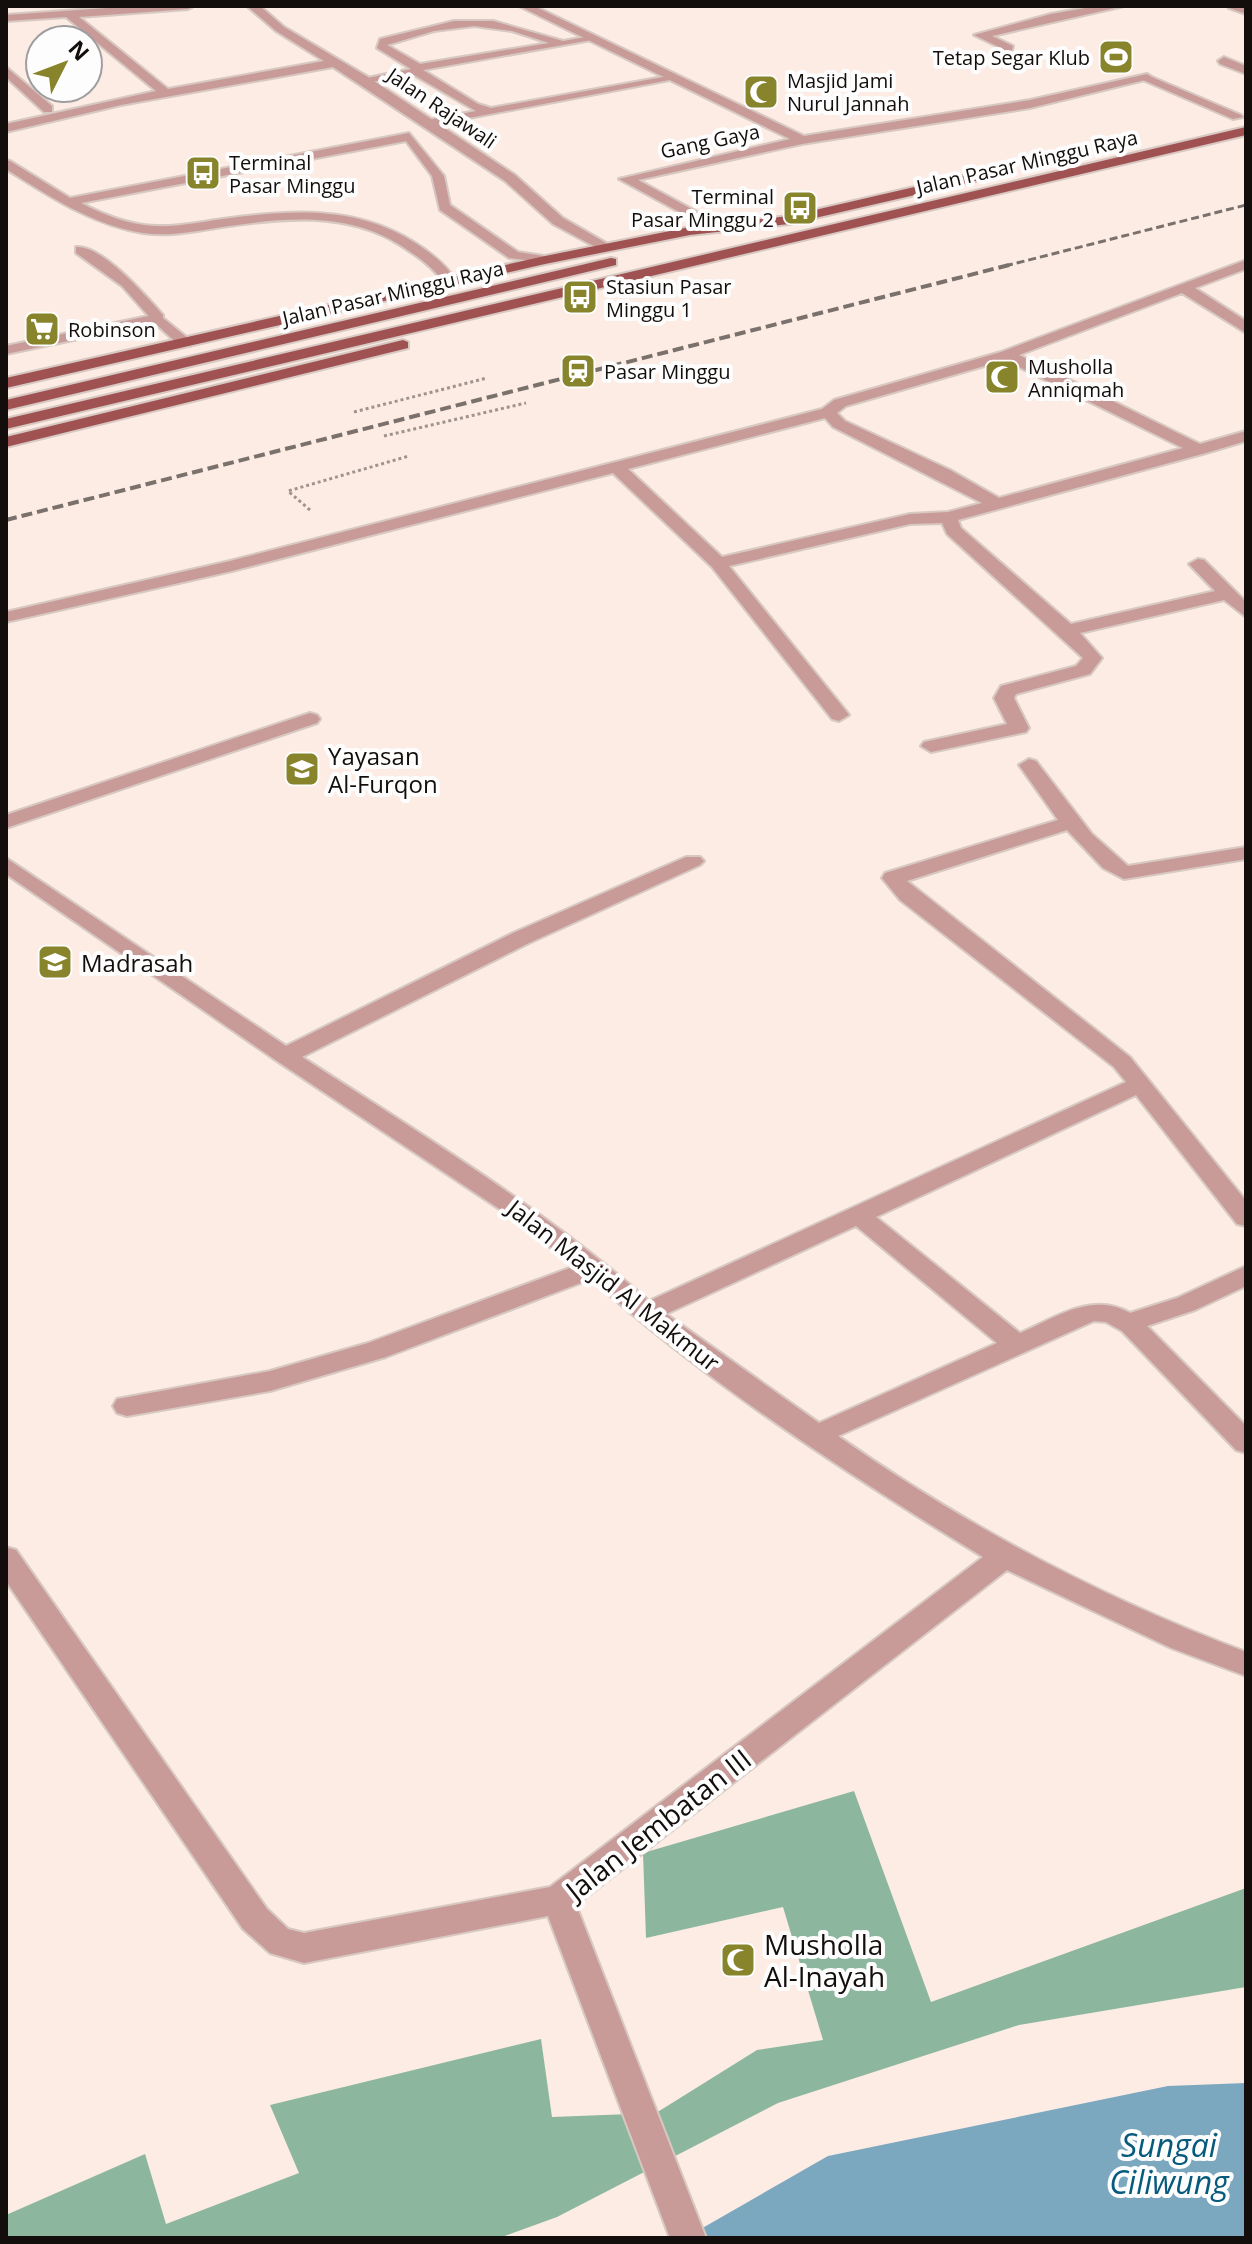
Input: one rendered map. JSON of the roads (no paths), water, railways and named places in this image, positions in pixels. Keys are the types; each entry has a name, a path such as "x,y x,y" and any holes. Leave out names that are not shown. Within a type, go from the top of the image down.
{"main road":[{"path":"1207,124 1241,116"},
{"name":"Jalan Pasar Minggu Raya","path":"6,424 1246,131"},
{"name":"Jalan Pasar Minggu Raya","path":"6,405 998,172"},
{"name":"Jalan Pasar Minggu Raya","path":"6,383 185,343 446,277 716,228 789,220"},
{"name":"Jalan Pasar Minggu Raya","path":"6,442 360,358 537,297"}],"street":[{"path":"7,14 188,6"},
{"name":"Jalan Rajawali","path":"253,6 280,29 364,80 510,178 558,221 606,247"},
{"path":"525,6 802,140"},
{"path":"1004,58 1007,46 980,35 1051,17 1118,6"},
{"path":"1233,6 1246,11"},
{"path":"68,13 166,93"},
{"path":"1226,62 1245,65"},
{"path":"6,128 121,101 333,63"},
{"path":"6,71 48,109"},
{"name":"Gang Gaya","path":"716,228 629,181 802,140 1030,104 1148,79"},
{"path":"6,116 121,101"},
{"path":"85,253 127,283 158,318"},
{"path":"6,617 232,566 828,412 840,403 1006,355 1246,264"},
{"path":"1184,288 1246,328"},
{"path":"1006,355 1200,450"},
{"path":"828,412 839,424 944,474 998,505"},
{"path":"718,563 910,519 949,517 1246,436"},
{"path":"616,466 718,563 839,715"},
{"path":"931,746 1019,728 1004,698 1008,690 1069,675 1092,662 1093,658 1067,630 953,530 949,517"},
{"path":"1198,564 1246,612"},
{"path":"1067,630 1228,594"},
{"path":"6,822 310,719"},
{"path":"1029,765 1072,822 1113,866 1124,873 1246,853"},
{"path":"1072,822 893,878 908,895 1122,1062 1246,1218"},
{"path":"285,1056 521,938 693,861"},
{"name":"Jalan Masjid Al Makmur","path":"6,864 285,1056 510,1204 595,1268 646,1313 878,1479 1005,1556 1182,1640 1246,1664"},
{"path":"646,1313 1139,1085"},
{"path":"858,1215 1017,1345"},
{"path":"127,1406 270,1381 377,1350 595,1268"},
{"path":"1127,1323 1186,1304 1246,1275"},
{"path":"814,1436 1091,1312 1112,1314 1127,1323 1246,1443"},
{"name":"Jalan Jembatan III","path":"688,2238 558,1900 1005,1556"},
{"path":"6,1558 255,1919 275,1941 288,1948 304,1948 558,1900"}],"lane":[{"path":"491,111 474,107 389,53 381,46 384,41 475,21 497,22 563,44"},
{"path":"364,80 592,39"},
{"path":"427,123 674,78"},
{"path":"1148,79 1241,116"},
{"path":"68,202 409,137 438,176 444,207 514,255 545,260"},
{"path":"6,164 104,221 166,231 298,214 368,223 392,232 446,277"},
{"path":"6,350 158,318 185,343"}],"water":[{"name":"Sungai Ciliwung","path":"1246,2083 1246,2238 685,2238 828,2156 1168,2086"}],"railway":[{"path":"1005,266 1246,205"},
{"path":"6,520 1013,264"}],"place":[{"name":"Tetap Segar Klub","path":"1116,57"},
{"name":"Masjid Jami Nurul Jannah","path":"761,92"},
{"name":"Terminal Pasar Minggu","path":"203,173"},
{"name":"Terminal Pasar Minggu 2","path":"800,208"},
{"name":"Stasiun Pasar Minggu 1","path":"580,297"},
{"name":"Robinson","path":"42,329"},
{"name":"Pasar Minggu","path":"578,371"},
{"name":"Musholla Anniqmah","path":"1002,377"},
{"name":"Yayasan Al-Furqon","path":"302,769"},
{"name":"Madrasah","path":"55,962"},
{"name":"Musholla Al-Inayah","path":"738,1960"}]}
